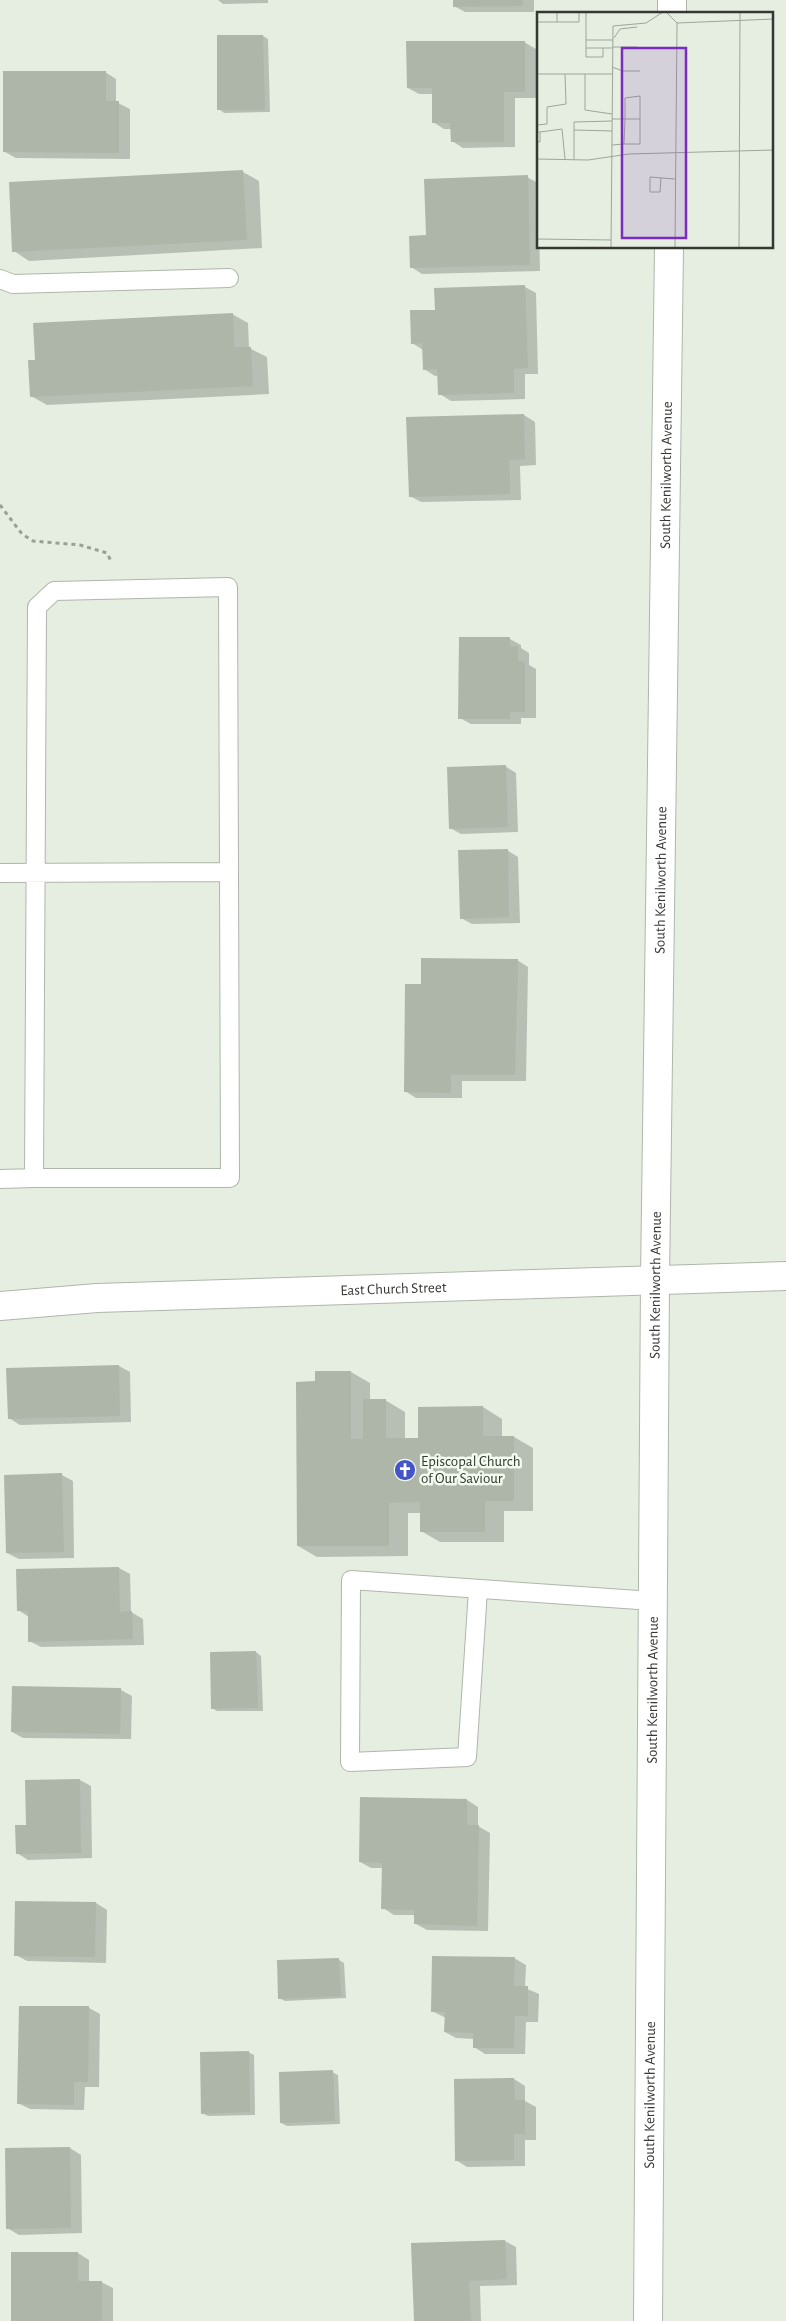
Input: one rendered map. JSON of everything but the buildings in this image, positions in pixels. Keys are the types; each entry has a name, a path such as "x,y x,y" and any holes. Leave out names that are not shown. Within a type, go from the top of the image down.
{"street":[{"name":"South Kenilworth Avenue","path":"648,2321 655,1280 669,249"},
{"name":"East Church Street","path":"0,1306 97,1298 786,1276"}],"lane":[{"path":"0,279 13,284 229,278"},
{"path":"0,1179 230,1178 228,587 54,591 37,607 34,1178"},
{"path":"0,873 229,872"},
{"path":"478,1590 468,1757 350,1762 351,1580 653,1601"}],"path":[{"path":"0,504 22,534 32,541 80,544 107,554 111,560 111,589"}],"place":[{"name":"Episcopal Church of Our Saviour","path":"405,1470"}]}
